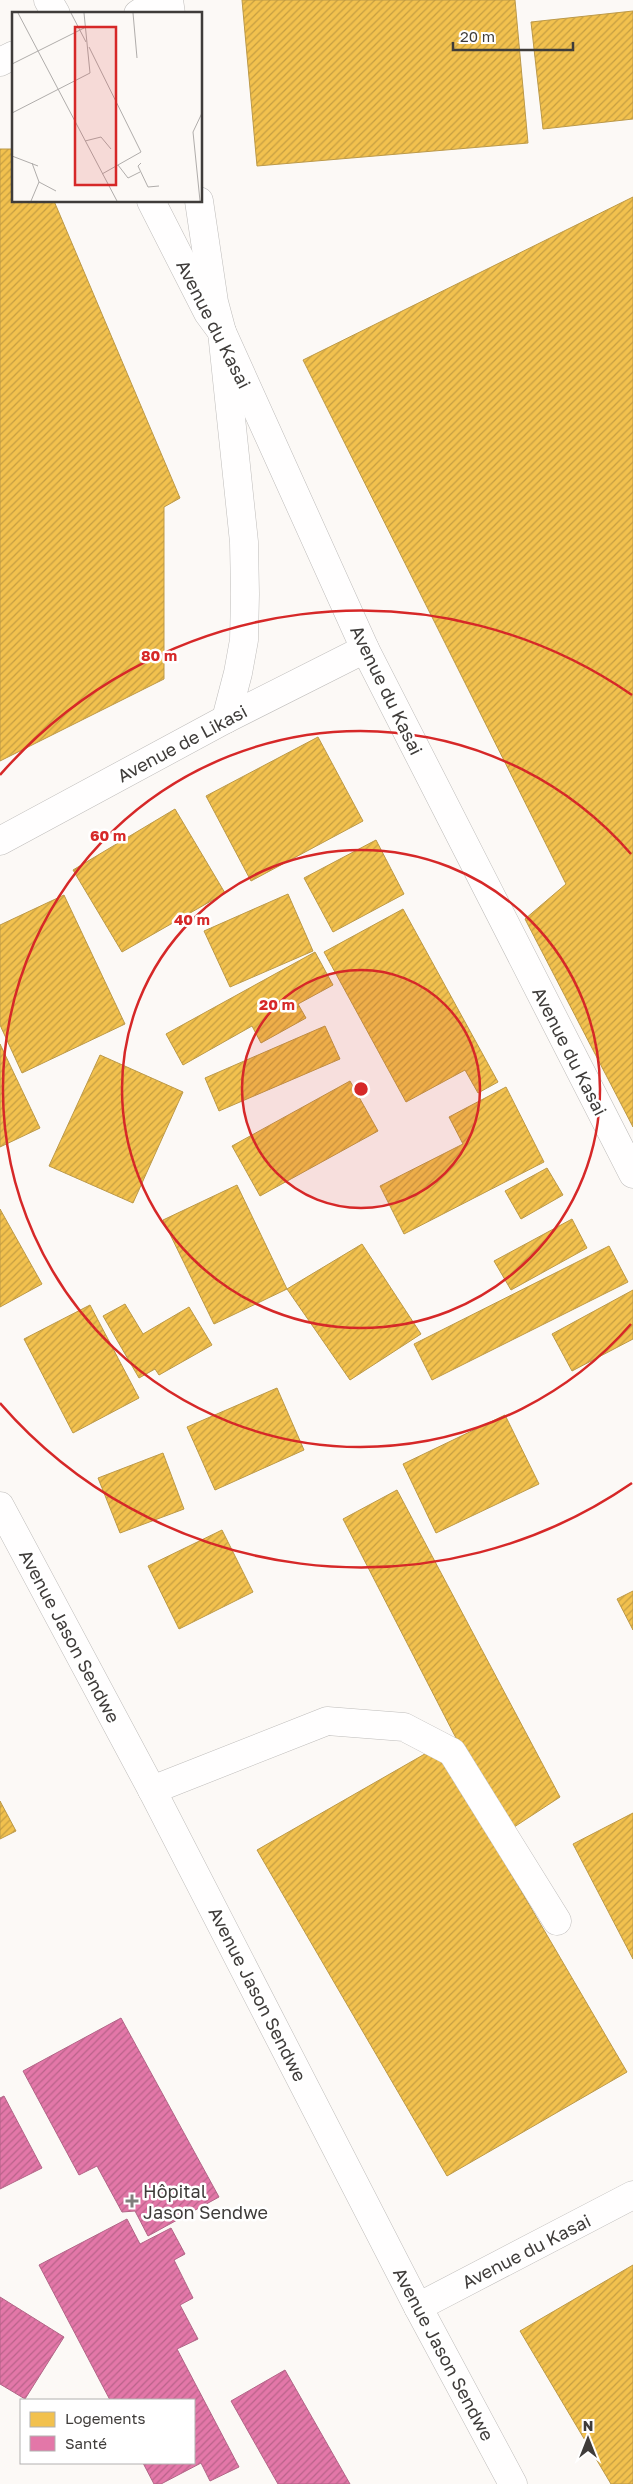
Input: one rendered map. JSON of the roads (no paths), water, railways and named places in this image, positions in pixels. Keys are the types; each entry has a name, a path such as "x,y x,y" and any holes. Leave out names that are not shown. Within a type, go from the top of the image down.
{"main road":[{"path":"48,0 55,12"},
{"path":"141,12 160,0"},
{"path":"0,62 12,57"},
{"name":"Avenue du Kasai","path":"152,202 208,312 222,332 365,649 633,1174"},
{"path":"199,202 214,302 222,332 244,542 244,640 226,719"},
{"name":"Avenue de Likasi","path":"0,841 226,719 365,649"},
{"name":"Avenue Jason Sendwe","path":"0,1506 152,1790 418,2307 513,2484"},
{"path":"152,1790 327,1722 404,1727 452,1752 557,1921"},
{"name":"Avenue du Kasai","path":"418,2307 633,2195"}],"place":[{"name":"Hôpital Jason Sendwe","path":"132,2201"}]}
